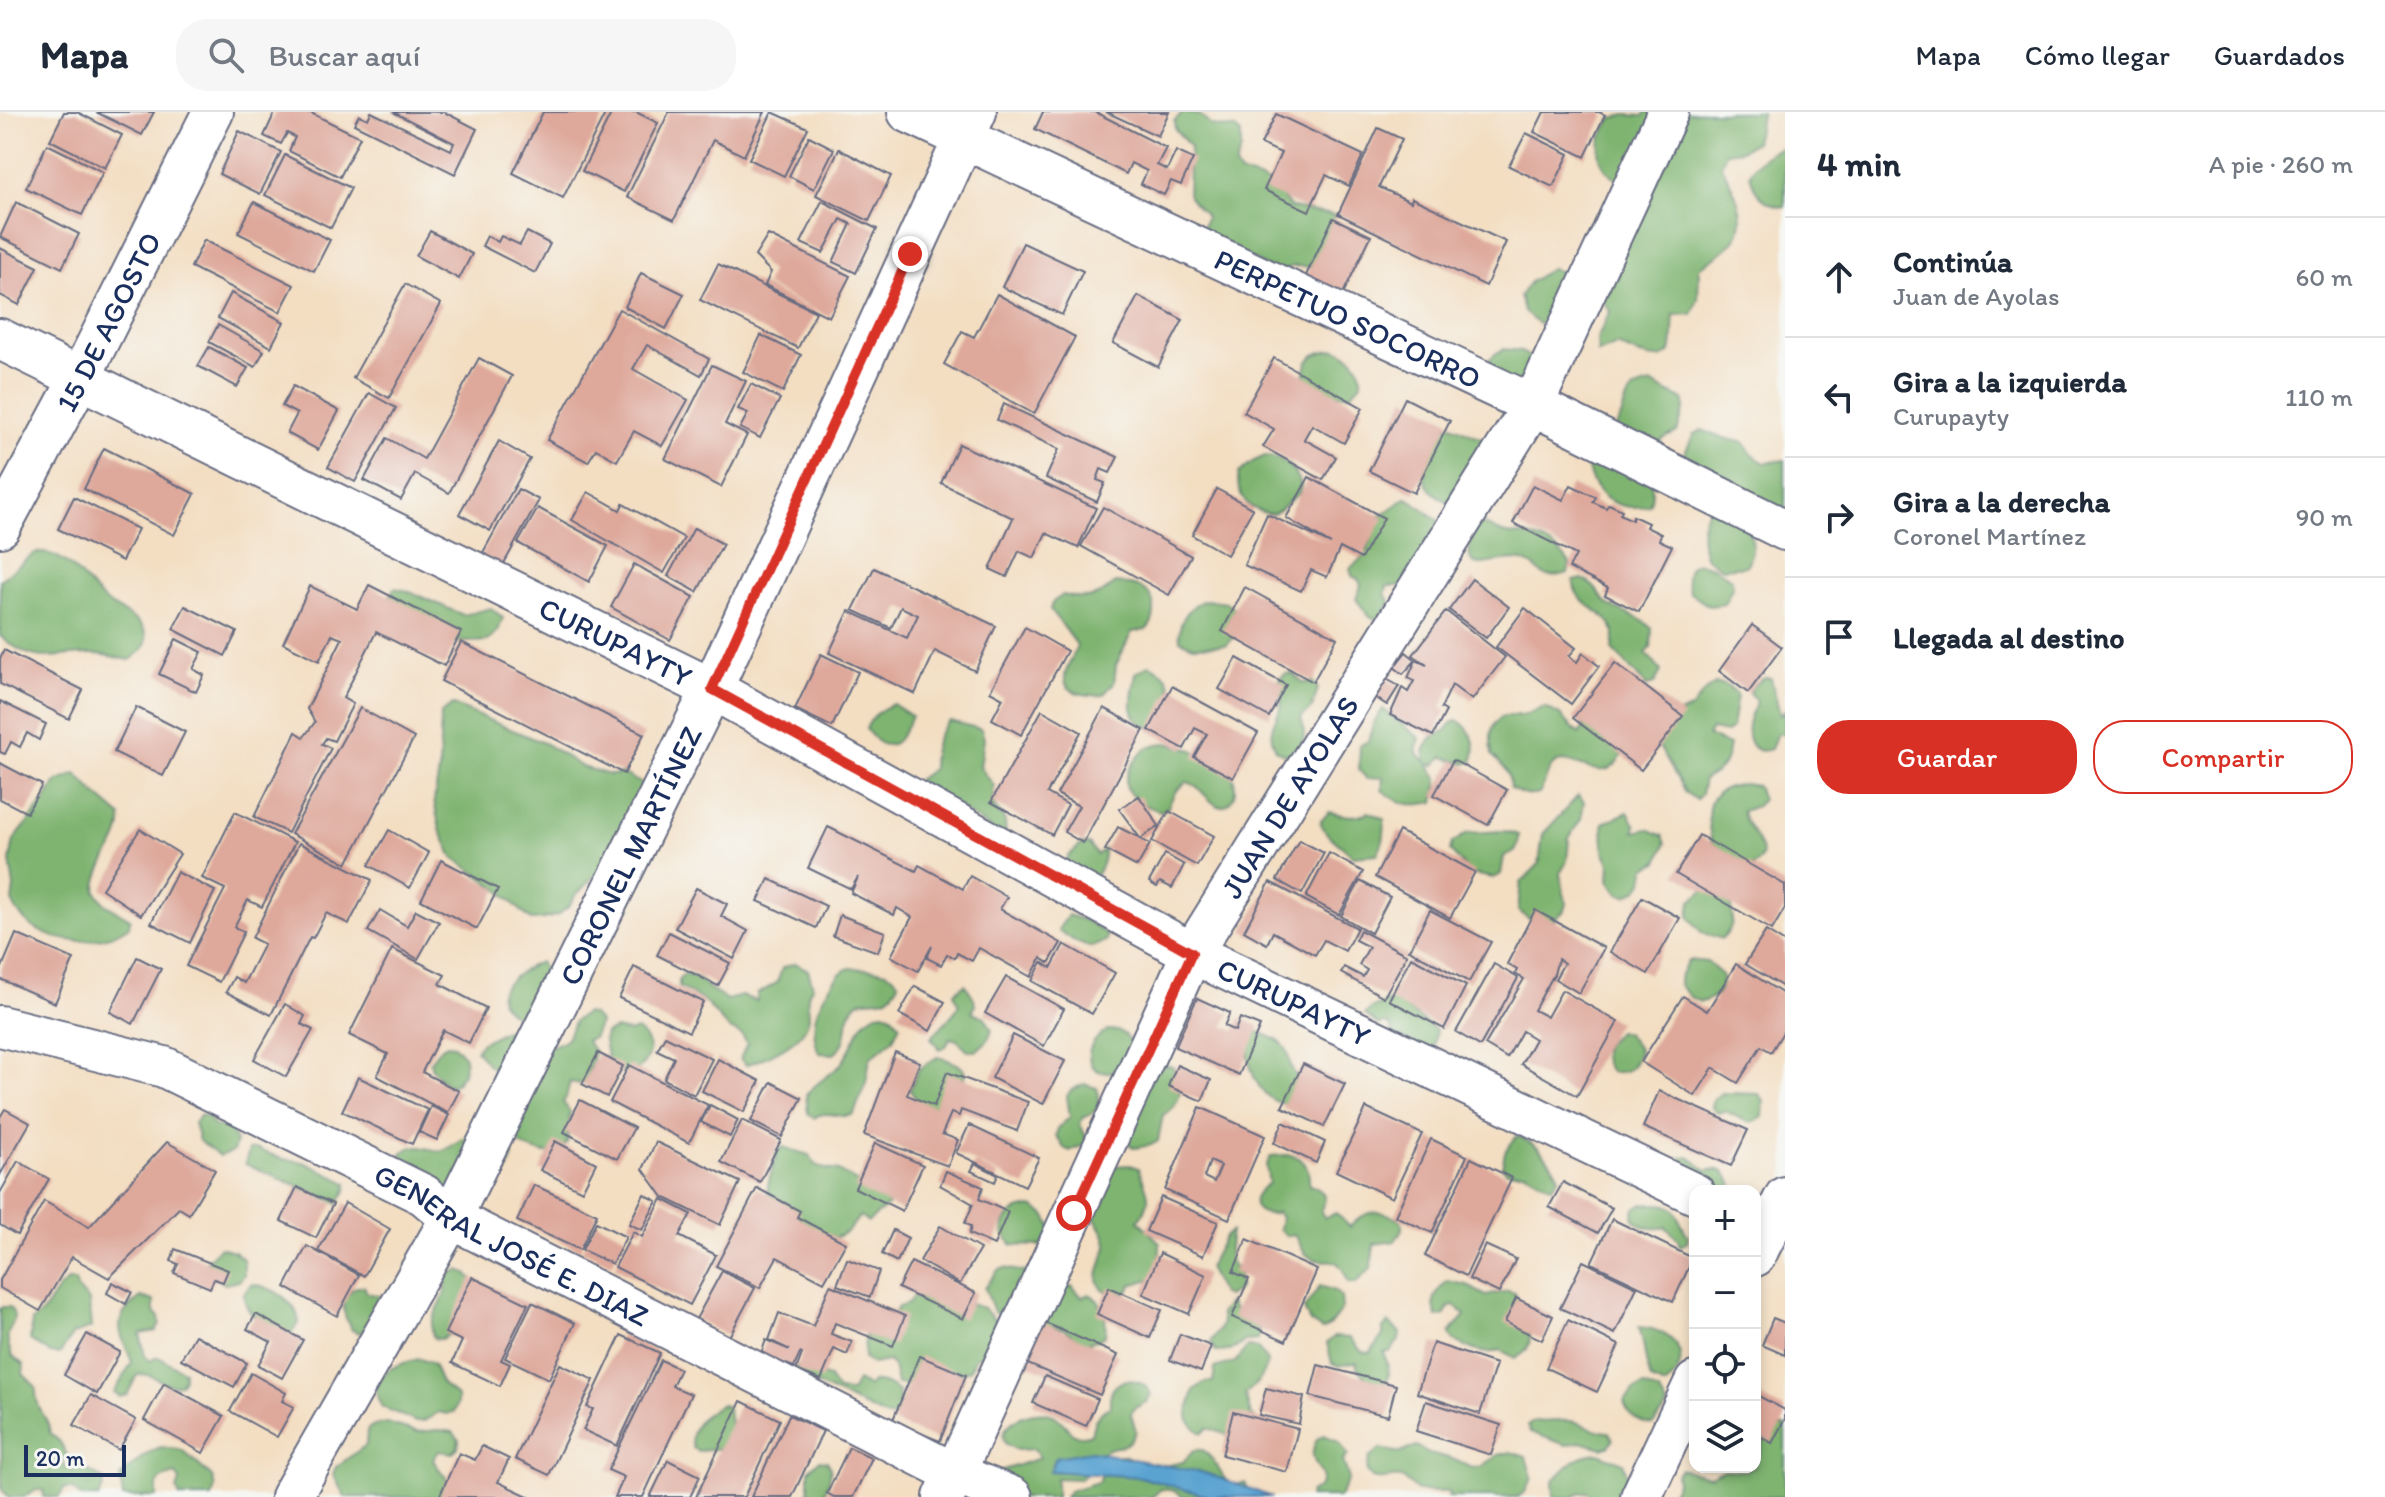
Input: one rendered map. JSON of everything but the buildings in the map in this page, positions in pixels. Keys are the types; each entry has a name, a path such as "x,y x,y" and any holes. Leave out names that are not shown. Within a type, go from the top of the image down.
{"street":[{"name":"15 DE AGOSTO","path":"0,527 80,378 213,112"},
{"name":"PERPETUO SOCORRO","path":"908,112 970,125 1785,530"},
{"name":"JUAN DE AYOLAS","path":"950,1486 1192,953 1533,405 1668,112"},
{"name":"CORONEL MARTÍNEZ","path":"291,1497 451,1218 712,689 970,125"},
{"name":"CURUPAYTY","path":"0,339 712,689 1192,953 1689,1191"},
{"name":"GENERAL JOSÉ E. DIAZ","path":"0,1026 164,1067 424,1195 451,1218 950,1486 1012,1497"},
{"path":"1641,1497 1689,1395"}],"green space":[{"path":"1183,112 1200,115 1211,126 1235,129 1241,134 1241,150 1235,166 1239,173 1270,183 1291,208 1334,215 1334,227 1316,263 1309,267 1293,266 1278,273 1201,232 1206,217 1188,194 1190,147 1175,129 1174,121"},
{"path":"1646,112 1762,112 1755,142 1741,150 1726,152 1721,166 1738,202 1739,230 1728,247 1699,268 1698,299 1692,314 1674,315 1672,348 1668,354 1655,358 1617,345 1598,353 1597,339 1610,311 1602,300 1623,183 1606,169 1600,146 1612,118 1643,116"},
{"path":"1785,147 1785,207 1761,197 1750,173 1764,156"},
{"path":"1550,269 1562,273 1571,284 1555,314 1538,324 1524,312 1520,296 1530,282"},
{"path":"1336,349 1347,354 1360,371 1361,383 1351,394 1330,394 1305,379 1306,365 1312,357"},
{"path":"1504,349 1521,351 1541,366 1507,417 1481,384 1487,362"},
{"path":"1652,384 1683,400 1685,407 1677,432 1661,440 1649,505 1623,506 1612,502 1595,486 1587,463 1587,449 1615,428 1634,390"},
{"path":"1452,425 1488,441 1464,509 1434,493 1424,476 1430,455 1445,426"},
{"path":"1702,430 1745,443 1752,455 1765,463 1785,460 1785,539 1682,459 1694,434"},
{"path":"1265,456 1278,458 1288,465 1301,486 1299,493 1274,514 1252,507 1239,489 1239,473"},
{"path":"1406,498 1446,527 1430,586 1387,586 1385,594 1391,603 1378,619 1370,617 1356,599 1361,585 1352,576 1350,568 1366,555 1379,517"},
{"path":"1709,508 1746,528 1753,544 1746,566 1722,568 1706,558 1702,533"},
{"path":"1476,524 1548,544 1570,564 1568,573 1545,575 1522,561 1473,562 1470,544"},
{"path":"35,553 61,559 103,599 137,621 146,636 142,650 130,660 92,654 44,657 25,652 0,636 0,580"},
{"path":"1699,563 1715,568 1731,579 1733,586 1724,604 1709,606 1690,593 1687,575 1692,565"},
{"path":"1582,579 1611,606 1652,629 1651,648 1646,653 1661,671 1654,684 1647,686 1613,650 1614,633 1610,624 1584,602 1575,589 1574,581"},
{"path":"1115,583 1138,587 1148,593 1154,605 1152,621 1146,630 1132,632 1116,665 1114,683 1103,695 1073,691 1068,687 1065,676 1077,645 1050,609 1053,602 1063,595 1091,597 1103,593"},
{"path":"394,588 463,615 491,608 503,618 498,631 488,641 446,643 388,601"},
{"path":"1206,600 1227,603 1242,614 1237,635 1226,645 1193,646 1180,640 1180,627 1186,615"},
{"path":"1149,665 1167,677 1170,684 1168,701 1157,729 1139,721 1132,708 1136,673"},
{"path":"1292,673 1303,683 1313,682 1318,689 1312,708 1301,718 1303,739 1293,757 1277,751 1271,733 1282,703 1279,679"},
{"path":"1764,678 1771,678 1780,715 1785,710 1785,735 1777,733 1771,749 1764,751 1753,747 1748,730 1755,707 1755,699 1750,694 1752,687"},
{"path":"1715,684 1726,685 1737,695 1732,728 1726,733 1711,730 1708,736 1729,745 1728,752 1719,770 1704,779 1701,794 1696,800 1685,792 1657,743 1677,714 1691,709"},
{"path":"893,704 911,716 903,733 893,744 881,744 866,729 877,714"},
{"path":"453,705 546,744 582,767 610,775 624,774 642,784 647,797 604,866 558,915 531,920 498,889 453,857 440,830 434,801 439,771 441,713"},
{"path":"1545,707 1560,715 1579,734 1583,728 1580,718 1624,749 1617,762 1609,769 1599,770 1560,761 1551,768 1539,794 1524,795 1513,790 1505,769 1492,755 1492,729 1503,716 1524,715"},
{"path":"1383,709 1420,738 1416,751 1427,763 1424,751 1431,738 1447,730 1451,723 1457,720 1470,733 1475,750 1472,762 1465,764 1443,757 1435,765 1428,764 1438,779 1434,802 1400,802 1382,790 1383,777 1367,779 1359,770 1360,745 1369,741 1373,724"},
{"path":"950,721 981,729 984,738 980,767 994,786 993,804 1005,821 1006,839 917,780 932,769 936,743"},
{"path":"1167,743 1193,750 1232,774 1235,793 1232,799 1218,806 1196,786 1186,782 1175,792 1167,809 1160,811 1135,798 1127,786 1129,771 1145,750"},
{"path":"76,774 121,816 118,835 100,871 96,891 105,904 130,919 129,926 115,934 82,941 48,935 33,927 21,915 12,901 14,887 10,861 14,840 56,782"},
{"path":"1732,786 1757,786 1762,799 1757,806 1742,811 1762,856 1750,868 1712,843 1708,820 1710,802 1715,795"},
{"path":"1578,796 1584,802 1581,819 1569,838 1567,861 1560,874 1566,903 1564,911 1552,922 1531,921 1518,910 1521,883 1539,864 1543,834"},
{"path":"1329,812 1354,816 1369,812 1384,819 1384,838 1377,854 1352,856 1329,836 1320,822"},
{"path":"1628,812 1636,826 1634,832 1648,829 1663,836 1666,843 1658,862 1645,868 1641,886 1626,896 1619,894 1609,880 1610,863 1604,851 1603,823"},
{"path":"1504,831 1519,835 1518,843 1515,851 1504,856 1501,874 1494,878 1472,874 1450,851 1452,843 1468,833"},
{"path":"1082,844 1089,844 1097,855 1104,849 1101,867 1091,882 1063,870 1068,856"},
{"path":"1710,885 1726,891 1732,910 1730,928 1722,939 1702,933 1689,917 1691,901"},
{"path":"1068,915 1087,921 1107,935 1106,942 1089,947 1058,930"},
{"path":"1688,960 1707,962 1722,975 1719,990 1710,999 1700,1002 1690,997 1679,985"},
{"path":"540,962 544,969 545,985 531,1025 513,1015 502,1003 502,990 525,969"},
{"path":"795,963 808,970 813,986 808,997 807,1025 785,1047 746,1065 740,1059 747,1044 742,1035 728,1028 704,1001 679,987 679,979 685,974 727,1000 742,996 757,1001 757,994 777,983 782,968"},
{"path":"850,968 884,971 899,983 887,997 859,1001 849,1015 840,1048 834,1054 819,1053 814,1025 818,1009 837,977"},
{"path":"965,984 974,998 972,1012 985,1017 992,1030 987,1041 976,1051 969,1051 950,1038 947,1045 940,1049 931,1038 956,1010 959,1005 954,993"},
{"path":"1397,998 1436,1030 1434,1046 1427,1051 1392,1033 1391,1026 1385,1023 1378,1025 1365,1014"},
{"path":"883,1012 890,1014 900,1024 893,1039 870,1058 866,1082 854,1114 824,1114 814,1118 808,1113 806,1095 840,1065 867,1019"},
{"path":"586,1013 593,1015 600,1023 593,1038 586,1040 594,1052 586,1079 581,1084 570,1082 563,1102 570,1112 567,1143 558,1153 533,1150 512,1138 547,1048 566,1039 574,1021"},
{"path":"615,1029 637,1030 646,1040 648,1056 636,1071 620,1072 608,1062 605,1034"},
{"path":"506,1030 520,1035 503,1073 489,1066 476,1050 482,1042"},
{"path":"1108,1030 1124,1034 1132,1048 1116,1069 1101,1072 1095,1069 1089,1056 1091,1047"},
{"path":"1255,1030 1278,1041 1286,1049 1300,1081 1290,1104 1272,1099 1258,1085 1248,1048"},
{"path":"1618,1032 1626,1033 1639,1050 1630,1068 1611,1072 1604,1061 1603,1050"},
{"path":"447,1044 454,1045 465,1057 463,1073 454,1085 446,1085 430,1062"},
{"path":"937,1057 960,1066 964,1077 955,1091 935,1109 918,1102 910,1090 918,1070"},
{"path":"1155,1066 1171,1066 1181,1076 1180,1094 1173,1108 1163,1115 1158,1141 1135,1148 1127,1143"},
{"path":"1084,1084 1097,1088 1099,1102 1080,1124 1086,1137 1085,1144 1070,1151 1064,1148 1056,1135 1058,1128 1070,1117 1067,1096 1071,1090"},
{"path":"1721,1093 1759,1094 1764,1101 1763,1117 1750,1123 1725,1111 1718,1113 1712,1108 1713,1100"},
{"path":"201,1115 208,1117 214,1126 228,1128 236,1141 233,1152 219,1156 199,1141 194,1123"},
{"path":"473,1132 507,1137 513,1156 498,1185 483,1197 464,1200 453,1196 437,1177 431,1182 395,1163 409,1148 439,1151"},
{"path":"1517,1136 1536,1147 1551,1164 1559,1177 1552,1187 1525,1172 1507,1172 1502,1167 1505,1152"},
{"path":"783,1147 809,1155 816,1165 839,1171 890,1204 868,1222 860,1216 848,1231 835,1238 805,1225 798,1215 769,1199 770,1176 777,1152"},
{"path":"256,1149 283,1159 304,1162 347,1183 346,1191 338,1203 245,1164 249,1150"},
{"path":"1271,1156 1298,1157 1305,1164 1309,1185 1323,1195 1321,1212 1325,1218 1336,1213 1350,1227 1368,1213 1381,1212 1402,1222 1402,1229 1395,1241 1374,1244 1371,1268 1356,1283 1348,1282 1344,1271 1334,1262 1307,1255 1293,1234 1286,1236 1279,1229 1281,1218 1277,1212 1265,1213 1256,1207 1256,1196 1269,1183 1266,1166"},
{"path":"1688,1156 1707,1171 1725,1173 1731,1185 1694,1185 1677,1163 1680,1158"},
{"path":"1114,1166 1138,1168 1148,1195 1146,1207 1138,1220 1160,1243 1160,1253 1151,1279 1131,1285 1128,1292 1120,1296 1101,1287 1098,1280 1107,1244 1090,1209"},
{"path":"1641,1204 1663,1204 1672,1208 1688,1235 1687,1242 1680,1246 1666,1227 1652,1228 1639,1224 1633,1217 1635,1208"},
{"path":"1033,1207 1045,1215 1053,1229 1041,1246 1012,1245 1003,1233 1005,1221 1016,1211"},
{"path":"1231,1232 1229,1254 1239,1274 1239,1289 1227,1297 1221,1293 1208,1268 1225,1236"},
{"path":"220,1247 234,1251 244,1260 244,1275 239,1281 225,1284 211,1275 206,1262"},
{"path":"1005,1268 1034,1274 1010,1321 994,1312 985,1288 998,1270"},
{"path":"459,1270 472,1279 456,1331 441,1339 434,1338 432,1323 444,1294 446,1278"},
{"path":"68,1281 75,1281 89,1301 91,1328 73,1334 60,1354 50,1353 30,1340 32,1321"},
{"path":"1448,1281 1466,1285 1486,1296 1508,1291 1515,1293 1529,1328 1529,1345 1524,1352 1516,1358 1500,1350 1488,1353 1476,1351 1453,1340 1450,1333 1465,1315 1456,1306 1449,1307 1445,1315 1437,1317 1434,1306 1437,1293"},
{"path":"252,1284 283,1296 294,1308 299,1323 289,1336 266,1325 248,1309 244,1293"},
{"path":"364,1286 367,1293 381,1296 381,1304 366,1330 358,1333 352,1330 346,1319 344,1299 354,1288"},
{"path":"1072,1286 1082,1297 1089,1294 1094,1297 1101,1306 1105,1317 1105,1335 1098,1340 1083,1343 1064,1329 1042,1324 1059,1288"},
{"path":"1320,1286 1335,1291 1341,1297 1342,1309 1322,1330 1310,1322 1304,1309"},
{"path":"923,1292 963,1308 971,1304 983,1308 1006,1331 989,1355 976,1356 970,1370 955,1370 943,1380 929,1384 897,1384 893,1366 888,1361 872,1364 864,1358 865,1336 884,1325 898,1307 908,1304 913,1296"},
{"path":"141,1297 154,1301 154,1312 160,1324 156,1331 140,1334 145,1356 150,1361 161,1358 184,1371 184,1378 180,1384 174,1385 149,1375 137,1375 127,1395 120,1397 114,1393 132,1362 121,1334 121,1320 124,1312"},
{"path":"1229,1302 1234,1310 1254,1318 1259,1332 1258,1340 1244,1341 1232,1350 1216,1352 1211,1342 1221,1325 1220,1314"},
{"path":"2,1307 10,1307 14,1315 8,1337 12,1356 24,1365 23,1374 36,1387 37,1402 50,1433 60,1442 67,1455 63,1462 66,1468 74,1471 84,1468 103,1479 104,1487 99,1497 82,1497 65,1488 59,1497 43,1497 44,1491 36,1489 24,1497 9,1497 2,1490"},
{"path":"1389,1323 1400,1333 1390,1352 1384,1352 1389,1374 1386,1382 1373,1387 1357,1368 1357,1362 1339,1366 1332,1363 1327,1343 1334,1337 1350,1338 1362,1352 1370,1353"},
{"path":"1639,1327 1663,1333 1678,1348 1680,1366 1665,1386 1651,1380"},
{"path":"1247,1347 1257,1348 1267,1361 1257,1384 1245,1394 1251,1415 1257,1420 1234,1437 1208,1428 1202,1433 1188,1419 1194,1390 1205,1382 1213,1382 1215,1368 1235,1362"},
{"path":"420,1359 433,1364 441,1382 455,1394 457,1400 454,1412 439,1412 416,1422 382,1407 376,1387 384,1373"},
{"path":"801,1366 828,1377 838,1391 851,1392 857,1381 868,1387 872,1382 887,1384 899,1393 899,1412 894,1417 887,1417 789,1372"},
{"path":"1127,1380 1142,1384 1151,1395 1146,1402 1133,1409 1131,1415 1136,1431 1128,1443 1097,1457 1080,1479 1056,1478 1056,1497 1006,1497 1000,1471 1040,1458 1034,1449 1017,1450 1005,1443 1003,1436 1011,1424 1032,1413 1048,1413 1060,1419 1078,1436 1091,1434 1095,1420 1104,1409 1110,1408 1112,1390"},
{"path":"1644,1386 1659,1392 1668,1407 1653,1425 1634,1418 1624,1402 1634,1390"},
{"path":"722,1404 728,1408 731,1433 723,1448 699,1451 693,1448 692,1434 698,1422"},
{"path":"1535,1421 1575,1422 1609,1432 1613,1439 1609,1446 1602,1448 1580,1442 1566,1445 1530,1432 1527,1426"},
{"path":"387,1423 417,1432 453,1432 459,1440 458,1447 453,1453 439,1451 433,1459 458,1497 345,1497 333,1474 336,1467 366,1445 367,1430"},
{"path":"1785,1426 1785,1497 1670,1497 1677,1482 1676,1474 1681,1469 1710,1476 1716,1473 1761,1473 1761,1449 1770,1431"},
{"path":"1324,1435 1338,1441 1348,1455 1343,1461 1349,1479 1339,1497 1309,1497 1321,1481 1322,1475 1313,1453 1318,1438"},
{"path":"1417,1446 1428,1454 1450,1458 1472,1468 1511,1452 1526,1457 1532,1478 1525,1492 1517,1497 1448,1497 1449,1492 1417,1491 1399,1477 1372,1478 1367,1472 1369,1458 1380,1449 1401,1453"},
{"path":"161,1447 182,1450 212,1477 215,1487 212,1497 180,1497 177,1490 180,1481 176,1474 162,1478 157,1485 157,1497 123,1497 120,1477"},
{"path":"1201,1449 1228,1483 1245,1483 1249,1490 1245,1497 1183,1497 1176,1491 1161,1489 1152,1497 1065,1497 1069,1491 1098,1482 1117,1455 1154,1468 1183,1462 1193,1451"},
{"path":"1599,1453 1623,1463 1628,1477 1625,1491 1614,1497 1593,1497 1587,1492 1574,1497 1554,1497 1553,1481 1573,1461"},
{"path":"819,1460 827,1461 830,1470 823,1497 804,1497 809,1492 809,1470"}],"water":[{"path":"1091,1451 1205,1473 1272,1497 1211,1497 1140,1477 1050,1471 1056,1457"}],"route":[{"path":"910,254 712,689 1192,953 1074,1213"}]}
